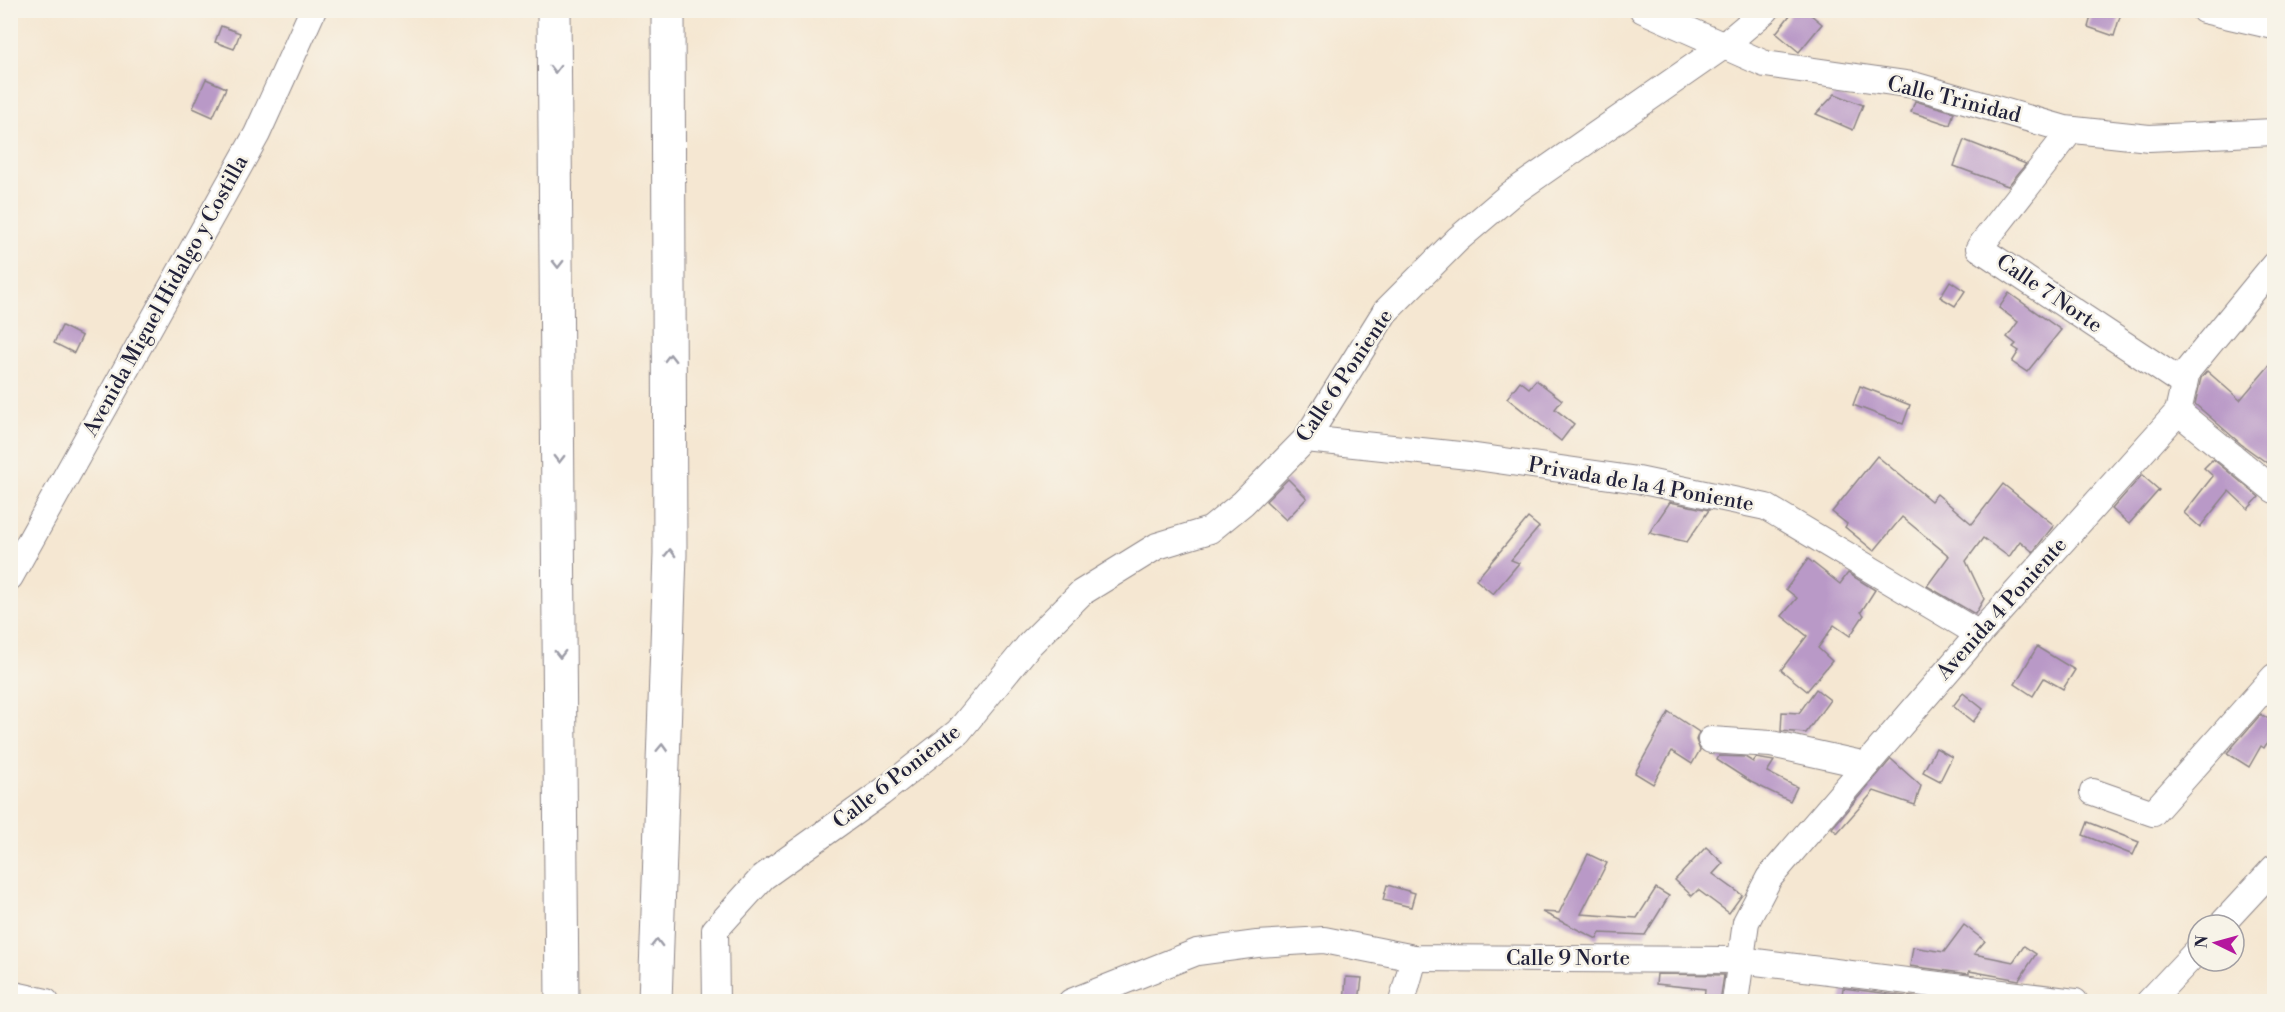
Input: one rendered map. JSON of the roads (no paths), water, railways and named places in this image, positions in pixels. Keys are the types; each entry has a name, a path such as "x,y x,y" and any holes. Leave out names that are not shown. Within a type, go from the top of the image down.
{"highway":[{"path":"554,10 562,1002"},
{"path":"655,1002 670,554 668,10"}],"street":[{"name":"Avenida Miguel Hidalgo y Costilla","path":"10,577 257,134 313,10"},
{"name":"Calle Trinidad","path":"1643,10 1722,47 1765,64 1913,86 2071,130 2149,138 2274,132"},
{"name":"Calle 6 Poniente","path":"716,1002 715,930 763,877 881,793 958,732 1029,645 1081,593 1157,546 1210,530 1243,503 1306,438 1385,312 1458,239 1511,194 1722,47 1766,10"},
{"path":"2204,10 2274,27"},
{"name":"Calle 7 Norte","path":"2071,130 1979,248 2184,384"},
{"name":"Avenida 4 Poniente","path":"1735,1002 1746,922 1769,878 1979,634 2178,412 2187,371 2274,264"},
{"path":"2178,412 2274,490"},
{"name":"Privada de la 4 Poniente","path":"1306,438 1470,456 1638,480 1766,507 1979,634"},
{"path":"2092,792 2153,813 2274,677"},
{"path":"1711,740 1771,744 1866,765"},
{"path":"2232,913 2274,868"},
{"name":"Calle 9 Norte","path":"1083,1000 1197,952 1257,944 1324,940 1414,958 1740,960 2065,1001"},
{"path":"1402,1002 1414,958"},
{"path":"2149,1002 2186,963"},
{"path":"10,994 46,1002"}]}
